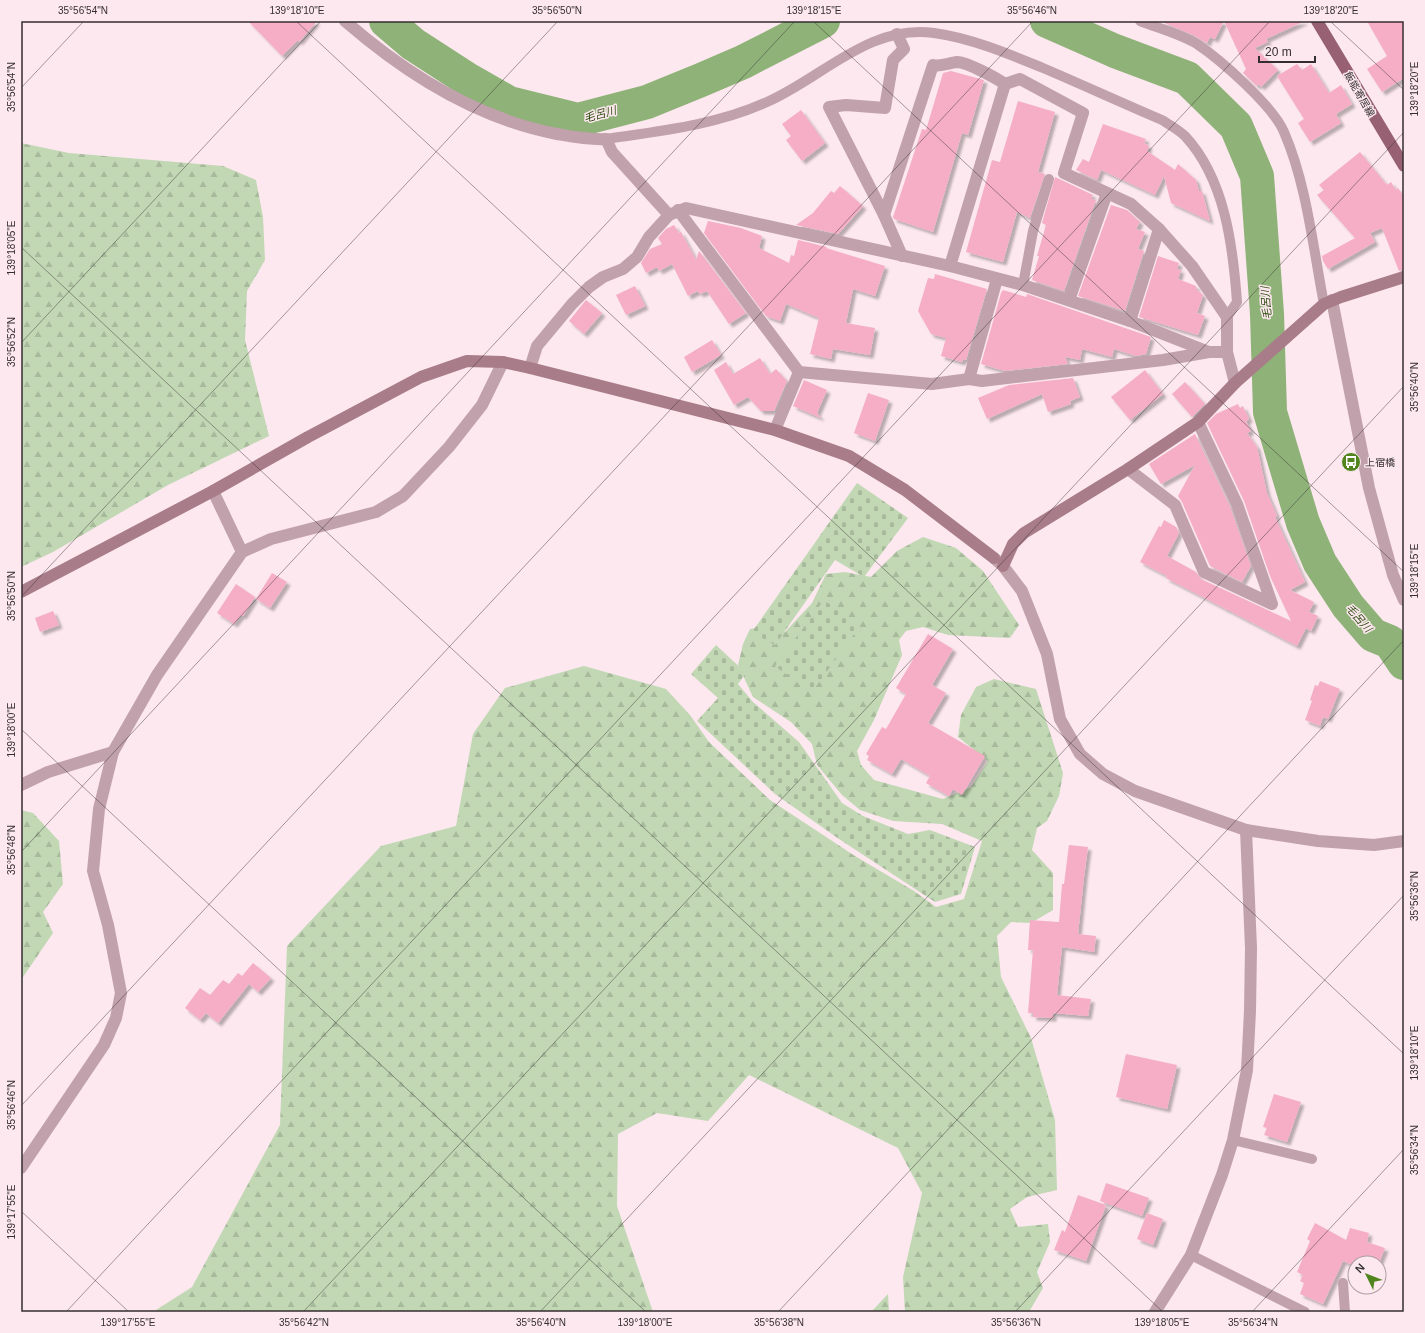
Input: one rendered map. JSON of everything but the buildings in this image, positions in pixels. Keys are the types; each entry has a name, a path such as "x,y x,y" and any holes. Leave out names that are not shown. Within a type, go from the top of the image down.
{"main road":[{"name":"飯能寄居線","path":"1317,21 1404,166"}],"street":[{"path":"345,21 408,70 479,110 530,128 592,140 606,139 612,152 673,213 800,372 932,384 969,379 982,381 1163,360 1209,352 1227,352"},
{"path":"897,34 904,49 893,60 885,108 846,105 829,107 884,215 902,256"},
{"path":"884,215 933,65 941,67 958,62 990,74 1005,84"},
{"path":"1005,84 1020,79 1082,113 1064,174 1131,204 1160,229 1192,266 1227,317 1227,352 1236,383"},
{"path":"950,266 1005,84"},
{"path":"1069,300 1107,193"},
{"path":"530,368 537,346 559,318 589,287 603,277 624,269 637,257 649,237 673,213 686,208 950,266 1024,285 1130,321 1209,352"},
{"path":"1130,321 1160,229"},
{"path":"998,562 1024,533 1128,469 1198,422 1248,371 1324,305 1404,277"},
{"path":"969,379 997,279"},
{"path":"1324,305 1369,488 1393,574 1404,600"},
{"path":"21,592 212,491 308,437 421,377 467,361 503,362 775,430 849,456 905,490 998,562 1022,591 1047,654 1060,719 1080,754 1103,774 1135,791 1246,830 1326,842 1374,844 1404,841"},
{"path":"21,1168 104,1045 116,1018 122,993 108,925 93,871 99,809 113,752 157,675 242,552 271,539 376,512 403,496 449,447 482,406 503,362"},
{"path":"775,430 800,372"},
{"path":"1128,469 1175,505 1204,572 1272,604 1237,504 1198,422"},
{"path":"212,491 242,552"},
{"path":"21,785 48,772 113,752"},
{"path":"1155,1312 1191,1255 1222,1175 1233,1140 1247,1070 1251,948 1246,830"}],"lane":[{"path":"1140,21 1196,44 1239,78 1261,101 1283,131 1301,188 1324,305"},
{"path":"606,139 719,119 766,103 792,90 855,50 886,36 897,34 933,33 1000,50 1162,120 1184,135 1204,162 1216,186 1226,226 1235,267 1238,302 1227,317"},
{"path":"1024,285 1033,231 1049,179"},
{"path":"1233,1140 1312,1159"},
{"path":"1191,1255 1305,1312"},
{"path":"1343,1283 1345,1312"}],"green space":[{"path":"21,143 69,153 223,166 256,180 263,217 265,260 247,291 245,340 269,436 168,485 53,552 21,567"},
{"path":"857,483 908,518 864,577 835,560 775,645 752,632"},
{"path":"923,537 956,548 983,571 1019,625 1010,638 948,635 923,627 906,631 899,640 902,655 874,720 857,751 861,765 874,780 943,799 971,787 988,761 958,737 961,715 976,687 994,679 1036,689 1063,773 1059,796 1047,821 1037,828 1032,850 1053,873 1053,910 1031,923 1011,922 997,936 1001,977 1031,1038 1055,1120 1057,1190 1027,1197 1010,1209 1018,1227 1048,1224 1050,1242 1037,1272 1043,1288 1029,1312 905,1312 903,1277 922,1193 898,1148 749,1075 708,1121 657,1113 618,1134 617,1206 653,1312 153,1312 192,1287 280,1125 287,946 381,846 456,826 473,734 505,688 584,666 666,689 690,715 709,742 770,800 855,856 914,891 936,907 964,899 982,841 942,824 893,821 860,810 842,795 817,765 812,744 791,722 753,697 738,665 743,644 750,629 761,627 785,632 812,603 826,574 845,572 871,577 897,551"},
{"path":"824,600 860,626 811,693 775,666"},
{"path":"716,645 746,673 738,684 753,702 799,742 842,803 863,816 908,834 930,830 975,847 961,894 935,902 839,839 775,794 697,721 718,698 691,674"},
{"path":"21,810 33,813 59,841 63,884 43,912 53,933 21,980"},
{"path":"888,1294 889,1312 871,1312"}],"waterway":[{"name":"毛呂川","path":"386,21 413,44 467,79 509,103 578,120 647,102 743,62 823,21"},
{"name":"毛呂川","path":"1047,21 1115,51 1187,78 1236,126 1257,176 1267,314 1270,412 1303,523 1320,563 1348,606 1373,635 1390,642 1404,663"}],"place":[{"name":"上宿橋","path":"1351,462"}]}
